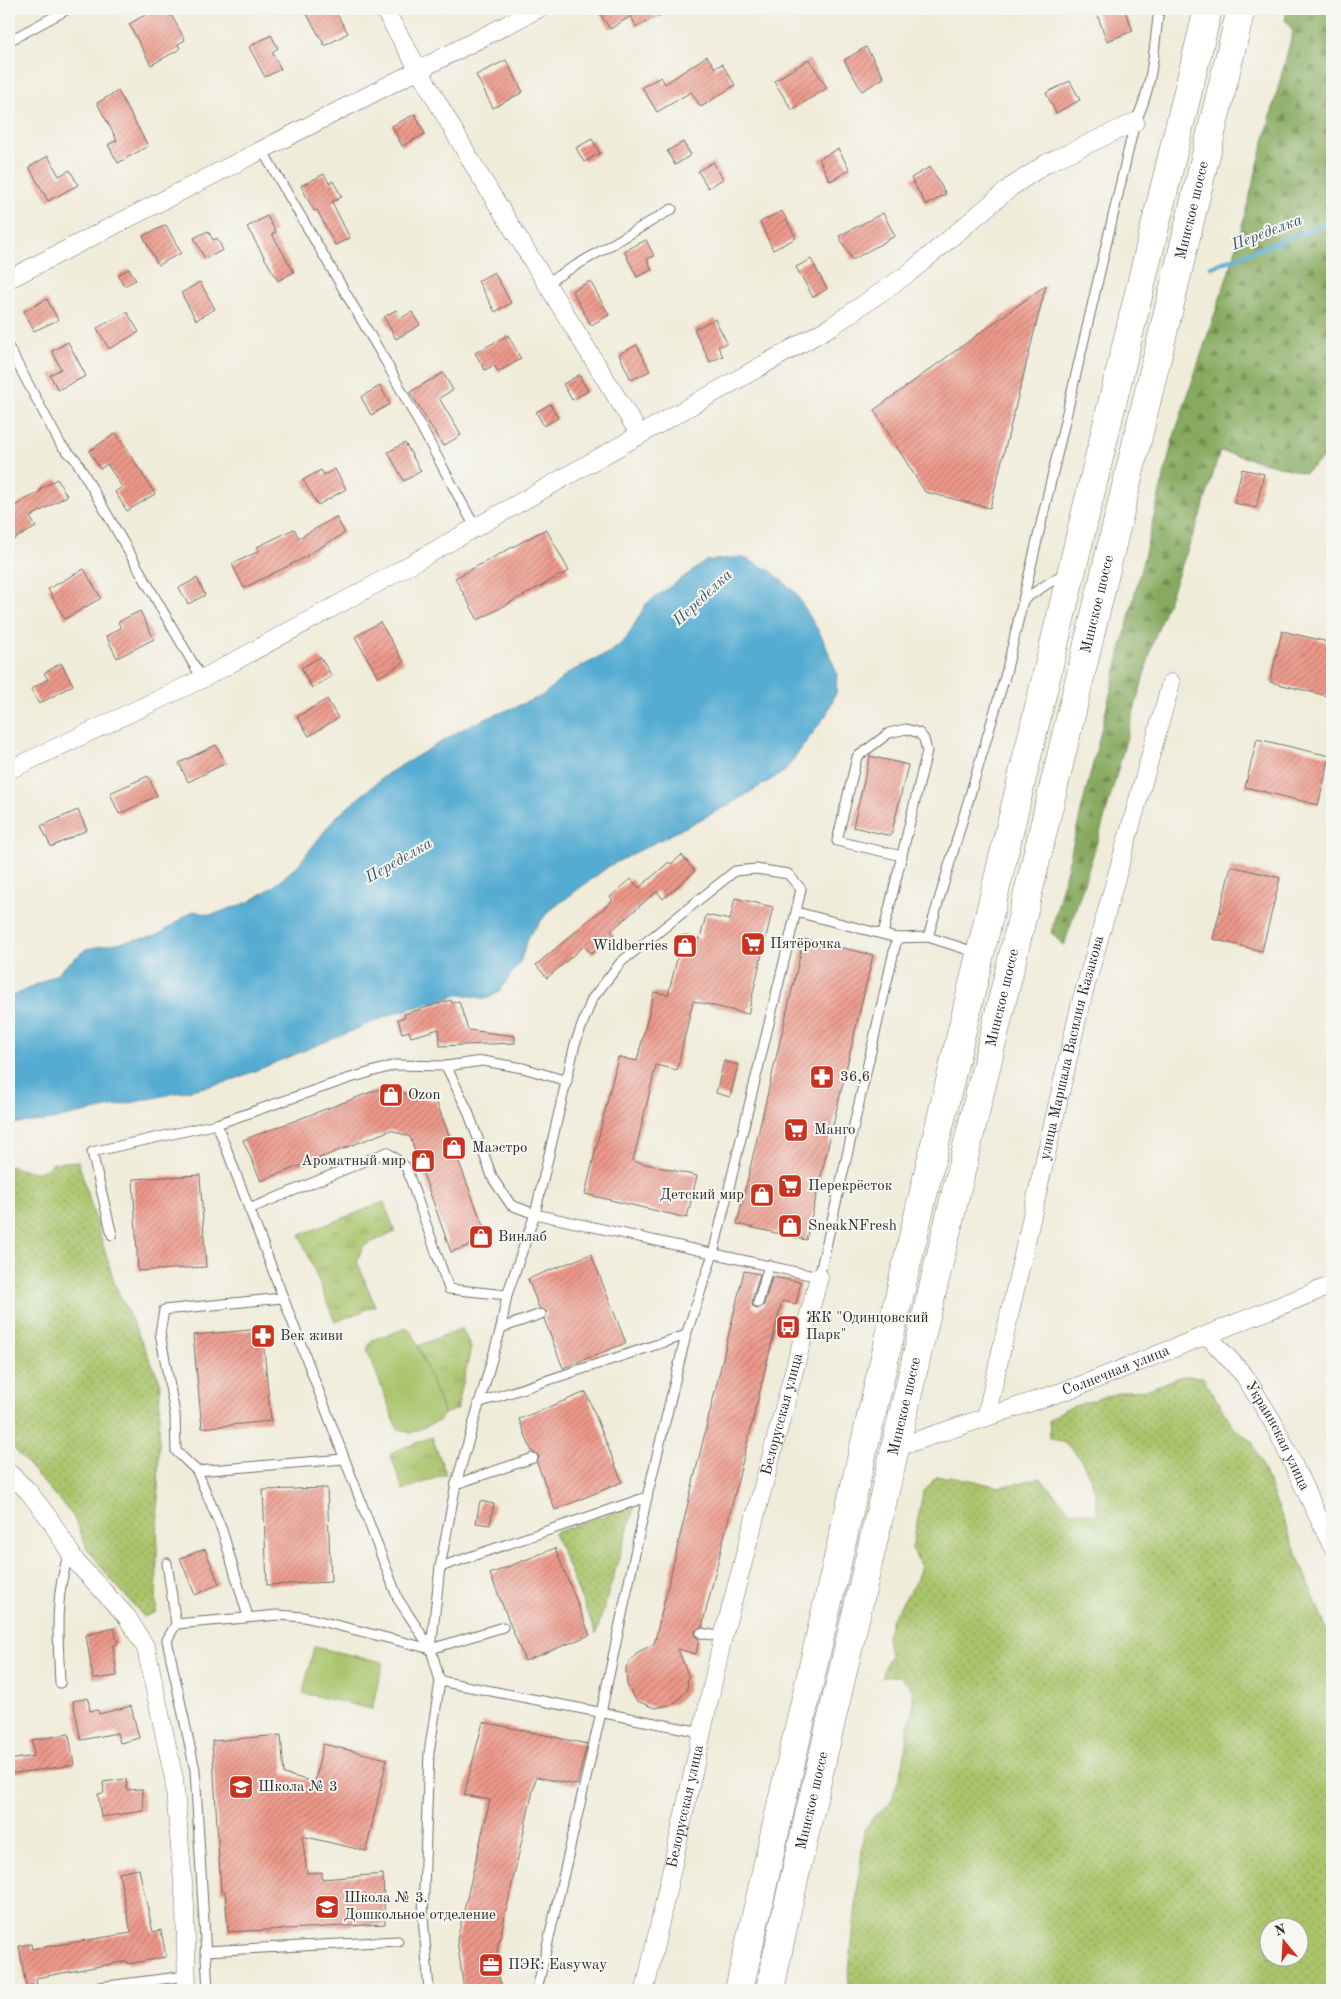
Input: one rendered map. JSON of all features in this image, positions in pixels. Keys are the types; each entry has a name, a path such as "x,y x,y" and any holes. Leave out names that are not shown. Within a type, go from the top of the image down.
{"highway":[{"name":"Минское шоссе","path":"738,1990 902,1278 981,954 1025,756 1208,9"},
{"name":"Минское шоссе","path":"770,1990 785,1918 895,1448 1241,9"}],"street":[{"path":"384,9 474,166 640,435"},
{"path":"9,279 538,9"},
{"path":"9,770 202,679 640,435 869,302 909,273 1011,187 1047,163 1135,122"},
{"name":"улица Маршала Василия Казакова","path":"986,1417 1080,1006 1171,683"},
{"name":"Белорусская улица","path":"645,1990 723,1637 819,1277"},
{"name":"Солнечная улица","path":"895,1448 1079,1386 1332,1286"},
{"name":"Украинская улица","path":"1207,1335 1244,1375 1274,1424 1332,1546"},
{"path":"9,1473 28,1491 49,1518 69,1552 96,1586 127,1617 146,1648 174,1779 185,1905 187,1983"}],"lane":[{"path":"9,42 68,9"},
{"path":"928,937 1006,674 1135,122 1142,109 1152,64 1159,9"},
{"path":"262,150 386,362 476,527"},
{"path":"546,283 672,209"},
{"path":"9,348 61,445 76,460 202,679"},
{"path":"1023,600 1072,568"},
{"path":"883,934 902,856 927,751 924,739 919,733 906,729 889,733 857,757 837,840 902,856"},
{"path":"431,1649 440,1567 456,1484 478,1402 501,1328 507,1296 536,1214 575,1044 592,999 621,962 735,871 756,869 788,874 801,889 796,912 713,1254 686,1334 647,1497 601,1713 536,1990"},
{"path":"796,912 897,938 928,937 958,945 981,954"},
{"name":"Белорусская улица","path":"819,1277 897,938"},
{"path":"112,1235 92,1152 217,1124 347,1078 395,1065 446,1066 483,1061 523,1068 567,1081"},
{"path":"446,1066 467,1109 493,1178 511,1205 536,1214 819,1277"},
{"path":"217,1124 398,1599 431,1649 440,1682 428,1753 423,1916 428,1990"},
{"path":"249,1209 387,1152 406,1167 449,1289 507,1296"},
{"path":"758,1303 768,1265"},
{"path":"248,1617 222,1530 197,1471 176,1451 175,1414 160,1333 164,1310 282,1298"},
{"path":"501,1328 541,1314"},
{"path":"478,1402 686,1334"},
{"path":"456,1484 533,1458"},
{"path":"197,1471 344,1459"},
{"path":"440,1567 647,1497"},
{"path":"60,1683 57,1612 61,1577 69,1552"},
{"path":"167,1563 176,1624 167,1640 195,1770 208,1990"},
{"path":"176,1624 278,1615 304,1617 431,1649 503,1628"},
{"path":"701,1633 723,1637"},
{"path":"440,1682 701,1732"},
{"path":"205,1951 398,1940"},
{"path":"76,1990 187,1983"}],"green space":[{"path":"1287,9 1332,9 1332,451 1305,473 1220,451 1202,511 1154,639 1104,820 1064,946 1051,933 1173,439 1234,256 1293,31 1285,20"},
{"path":"78,1161 115,1285 160,1381 156,1612 144,1617 109,1577 87,1548 73,1516 9,1443 9,1166 38,1172 48,1168 53,1163"},
{"path":"384,1202 395,1232 363,1246 357,1261 375,1306 335,1322 300,1235"},
{"path":"407,1328 413,1334 444,1414 439,1421 410,1433 397,1428 367,1349 372,1340"},
{"path":"462,1328 471,1348 457,1409 444,1414 418,1346"},
{"path":"1183,1376 1203,1377 1234,1428 1252,1441 1332,1643 1332,1990 847,1990 864,1830 875,1815 890,1804 903,1766 908,1728 913,1710 913,1691 900,1676 881,1677 890,1655 887,1637 892,1618 915,1584 921,1566 912,1549 923,1493 936,1477 956,1477 1000,1487 1040,1478 1070,1511 1097,1514 1096,1496 1086,1468 1075,1452 1068,1446 1050,1438 1049,1420 1065,1409 1125,1391 1146,1390"},
{"path":"432,1437 446,1474 403,1490 390,1453"},
{"path":"635,1505 596,1634 554,1533"},
{"path":"314,1647 383,1662 372,1709 303,1693"}],"water":[{"path":"742,557 771,571 795,592 822,637 837,673 836,693 826,715 784,772 723,808 609,866 548,912 529,936 520,962 498,993 486,999 462,994 395,1013 228,1082 46,1121 9,1124 9,998 55,975 86,949 158,935 193,911 211,915 249,902 274,886 298,865 334,819 387,774 468,726 542,696 568,673 612,651 626,639 646,604 706,561"}],"building":[{"path":"156,9 168,9 185,40 178,44 180,49 151,65 129,24"},
{"path":"304,9 334,9 348,33 325,46"},
{"path":"597,9 673,9 636,27 631,16 610,29"},
{"path":"1095,9 1124,9 1133,31 1107,41"},
{"path":"271,35 278,48 272,52 281,69 265,77 249,47"},
{"path":"866,47 884,78 862,91 844,60"},
{"path":"707,56 715,68 722,64 735,85 701,107 691,92 657,112 642,87 661,77 665,84"},
{"path":"809,59 827,88 792,110 774,81"},
{"path":"506,60 523,92 493,108 476,75"},
{"path":"1070,81 1080,100 1056,113 1046,93"},
{"path":"118,91 148,146 118,163 108,145 117,140 97,103"},
{"path":"415,114 425,134 402,146 392,126"},
{"path":"592,139 600,153 584,162 576,148"},
{"path":"683,142 691,155 675,165 667,151"},
{"path":"838,149 850,170 830,181 819,159"},
{"path":"48,156 59,176 70,170 78,185 48,201 29,167"},
{"path":"713,162 723,179 708,188 698,171"},
{"path":"930,167 946,194 926,205 911,178"},
{"path":"324,174 329,183 333,181 342,197 332,202 350,238 335,245 317,210 314,211 301,186"},
{"path":"782,211 796,238 773,250 760,222"},
{"path":"883,213 895,236 852,260 839,236"},
{"path":"267,216 276,232 272,234 294,272 278,281 247,227"},
{"path":"166,225 181,253 158,265 143,236"},
{"path":"208,231 213,240 217,238 223,250 205,259 194,238"},
{"path":"646,240 654,256 647,259 652,270 637,277 624,251"},
{"path":"811,259 827,289 813,297 796,267"},
{"path":"129,269 136,280 124,286 118,275"},
{"path":"494,272 511,303 495,312 478,281"},
{"path":"590,281 609,315 591,325 572,291"},
{"path":"200,282 215,309 196,320 181,293"},
{"path":"1046,285 990,508 925,492 874,410"},
{"path":"47,299 58,320 34,331 24,311"},
{"path":"396,310 401,318 412,312 420,325 396,339 384,317"},
{"path":"127,312 139,332 109,349 97,328"},
{"path":"715,319 727,343 718,347 723,356 710,362 694,329"},
{"path":"508,335 521,359 498,372 494,365 485,370 475,353"},
{"path":"68,342 86,376 58,390 50,375 61,369 52,351"},
{"path":"637,345 650,371 631,380 619,354"},
{"path":"443,373 453,390 439,398 461,435 443,446 410,392"},
{"path":"579,375 588,391 572,400 563,384"},
{"path":"380,386 390,404 371,415 361,397"},
{"path":"550,404 558,418 544,426 536,412"},
{"path":"116,433 155,494 127,511 115,492 122,487 107,464 100,469 89,451"},
{"path":"405,443 421,471 404,481 388,452"},
{"path":"335,469 346,489 318,505 303,480 321,470 324,475"},
{"path":"1242,469 1264,474 1256,508 1234,503"},
{"path":"57,479 67,496 30,517 36,527 9,542 9,509 41,491 40,489"},
{"path":"336,517 345,533 308,556 244,588 232,564 259,551 257,547 294,529 299,538"},
{"path":"546,529 569,571 478,620 455,578"},
{"path":"84,569 101,598 65,619 48,589"},
{"path":"197,578 205,595 188,604 179,588"},
{"path":"140,611 154,639 117,658 106,636 121,628 118,622"},
{"path":"380,622 404,662 378,677 355,637"},
{"path":"1282,631 1332,643 1332,697 1270,682"},
{"path":"320,657 332,676 312,688 301,668"},
{"path":"61,663 73,685 39,704 31,689 48,679 44,673"},
{"path":"327,699 338,718 309,736 297,717"},
{"path":"1257,739 1330,756 1318,805 1245,787"},
{"path":"216,745 226,763 188,782 179,763"},
{"path":"870,756 908,765 891,836 853,827"},
{"path":"148,776 157,796 119,814 110,793"},
{"path":"78,810 87,830 51,847 41,826"},
{"path":"682,855 695,871 663,899 657,891 611,931 614,935 592,954 584,946 547,978 536,965 613,900 610,897 631,879 639,888 669,862 671,864"},
{"path":"1231,866 1280,878 1262,951 1213,939"},
{"path":"735,898 773,907 748,1014 693,1001 677,1070 656,1065 633,1161 697,1176 687,1218 585,1194 618,1057 637,1061 654,992 668,995 683,935 700,939 706,915 730,920"},
{"name":"Манго","path":"804,939 873,955 806,1240 737,1224"},
{"path":"451,1000 452,1003 459,1001 468,1030 515,1036 515,1043 440,1046 439,1029 411,1037 409,1031 402,1033 398,1019 405,1017 404,1014"},
{"path":"724,1061 738,1065 730,1097 716,1093"},
{"path":"382,1088 436,1101 488,1239 451,1252 410,1137 391,1130 261,1181 243,1140"},
{"path":"200,1175 206,1267 138,1271 133,1179"},
{"path":"591,1254 626,1343 563,1368 544,1319 547,1312 539,1308 528,1279"},
{"path":"744,1271 760,1274 752,1302 753,1307 757,1309 764,1305 772,1277 801,1282 796,1304 782,1301 702,1627 695,1631 695,1636 699,1639 696,1654 678,1649 688,1675 687,1691 674,1704 655,1708 637,1701 632,1694 627,1685 626,1667 638,1652 654,1644"},
{"path":"262,1329 271,1421 202,1428 193,1335"},
{"path":"586,1392 622,1482 555,1510 537,1463 539,1456 532,1452 519,1419"},
{"path":"327,1488 331,1582 267,1585 263,1490"},
{"path":"480,1501 494,1504 490,1525 476,1523"},
{"path":"555,1548 590,1635 525,1661 490,1574"},
{"path":"205,1549 219,1584 195,1595 180,1558"},
{"path":"114,1628 118,1644 113,1646 117,1676 93,1679 86,1635"},
{"path":"88,1698 90,1711 98,1710 99,1714 131,1706 139,1738 120,1743 117,1733 81,1740 73,1701"},
{"path":"483,1722 587,1744 577,1785 536,1777 495,1960 502,1990 464,1990 457,1940 490,1800 464,1795"},
{"path":"69,1734 74,1765 9,1774 9,1760 34,1756 32,1740"},
{"path":"281,1735 284,1774 315,1782 323,1744 387,1759 366,1851 302,1836 307,1873 322,1872 322,1879 383,1874 385,1924 228,1932 225,1891 221,1892 212,1741"},
{"path":"126,1779 127,1790 142,1789 144,1811 101,1817 98,1794 104,1793 103,1782"},
{"path":"139,1869 153,1932 161,1930 166,1957 128,1964 127,1961 36,1978 37,1984 26,1986 19,1946 31,1944 32,1949 131,1933 119,1873"}],"waterway":[{"name":"Переделка","path":"1211,267 1332,222"}],"place":[{"name":"Пятёрочка","path":"753,944"},
{"name":"Wildberries","path":"685,946"},
{"name":"36,6","path":"822,1077"},
{"name":"Ozon","path":"391,1095"},
{"name":"Манго","path":"796,1130"},
{"name":"Маэстро","path":"454,1148"},
{"name":"Ароматный мир","path":"423,1161"},
{"name":"Перекрёсток","path":"790,1186"},
{"name":"Детский мир","path":"762,1195"},
{"name":"SneakNFresh","path":"790,1226"},
{"name":"Винлаб","path":"481,1237"},
{"name":"ЖК \"Одинцовский Парк\"","path":"788,1327"},
{"name":"Век живи","path":"263,1336"},
{"name":"Школа № 3","path":"241,1787"},
{"name":"Школа № 3. Дошкольное отделение","path":"327,1907"},
{"name":"ПЭК: Easyway","path":"491,1965"}]}
